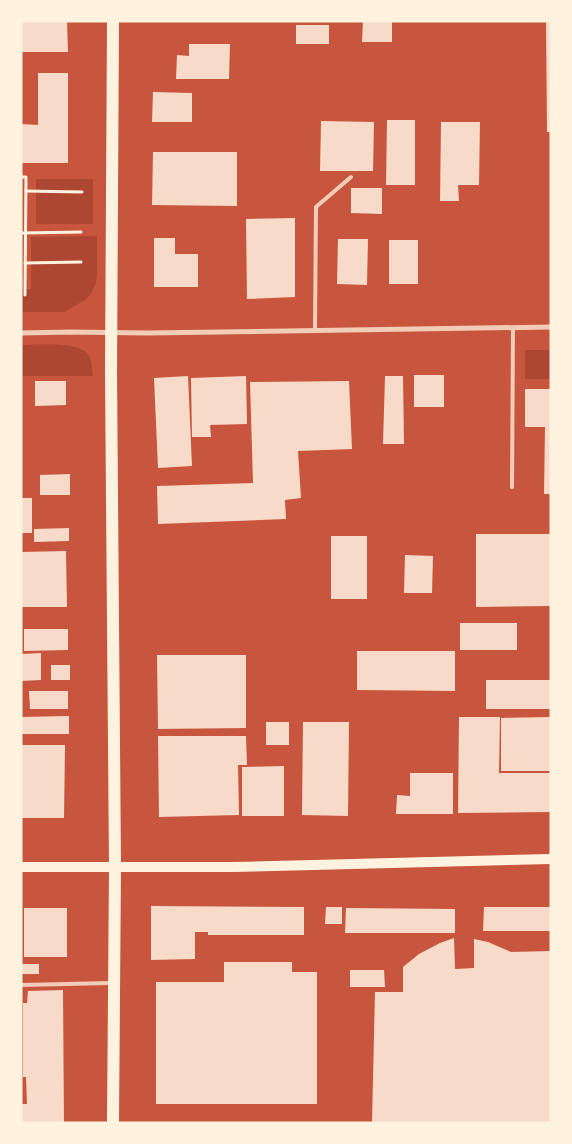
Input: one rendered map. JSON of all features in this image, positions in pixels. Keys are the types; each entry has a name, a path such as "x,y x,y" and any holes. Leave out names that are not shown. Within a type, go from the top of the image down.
{"main road":[{"path":"113,21 111,383 115,867 113,1123"},
{"path":"21,867 232,866 551,859"}],"street":[{"path":"21,333 551,327"}],"lane":[{"path":"315,331 316,207 350,177"},
{"path":"512,487 514,328"},
{"path":"21,985 114,982"}],"path":[{"path":"21,177 26,177 23,232 25,295"},
{"path":"26,191 82,192"},
{"path":"23,232 82,232"},
{"path":"25,263 81,262"}],"shaded area":[{"path":"36,179 93,179 93,224 36,224"},
{"path":"97,236 96,283 85,300 64,312 21,312 21,289 31,289 31,237"},
{"path":"58,344 68,345 84,351 89,356 93,376 21,376 21,345"},
{"path":"525,350 551,350 551,379 525,379"}],"building":[{"path":"21,21 67,21 68,52 21,52"},
{"path":"363,21 392,21 392,42 362,42"},
{"path":"546,21 551,21 551,132 547,132"},
{"path":"296,25 329,25 329,44 296,44"},
{"path":"189,44 230,44 229,79 176,79 177,55 189,56"},
{"path":"38,73 68,73 68,163 21,163 21,124 38,125"},
{"path":"153,92 192,93 192,122 152,122"},
{"path":"387,120 415,120 415,185 386,185"},
{"path":"321,121 374,122 373,171 320,171"},
{"path":"441,122 480,122 479,185 458,185 459,201 440,201"},
{"path":"153,152 237,152 237,206 152,205"},
{"path":"351,188 382,188 382,214 351,213"},
{"path":"295,218 295,297 247,299 246,219"},
{"path":"154,238 175,238 175,254 198,254 198,287 154,287"},
{"path":"338,239 368,239 367,285 337,284"},
{"path":"389,240 418,240 418,284 389,284"},
{"path":"414,375 444,375 444,407 414,407"},
{"path":"188,376 192,466 158,468 154,378"},
{"path":"246,376 247,424 210,425 211,437 192,437 191,378"},
{"path":"385,376 403,376 404,444 383,444"},
{"path":"35,381 66,381 66,405 35,406"},
{"path":"349,381 352,449 298,451 301,498 285,500 286,519 158,524 157,486 253,483 250,382"},
{"path":"525,389 551,389 551,494 544,494 545,427 525,427"},
{"path":"70,474 70,495 40,495 40,475"},
{"path":"21,498 32,498 32,533 21,533"},
{"path":"69,528 69,541 34,542 34,529"},
{"path":"476,534 551,534 551,606 476,607"},
{"path":"331,536 367,536 367,599 331,599"},
{"path":"66,551 67,607 21,607 21,552"},
{"path":"405,555 433,556 432,593 404,593"},
{"path":"460,623 517,623 517,650 460,650"},
{"path":"24,629 68,629 68,650 24,651"},
{"path":"357,651 455,651 455,691 357,690"},
{"path":"41,653 41,680 21,681 21,654"},
{"path":"157,655 246,655 246,728 158,729"},
{"path":"51,665 70,665 70,680 51,680"},
{"path":"486,680 551,680 551,709 486,709"},
{"path":"29,691 68,691 68,709 30,709"},
{"path":"69,716 69,734 21,734 21,717"},
{"path":"459,717 500,717 499,773 551,773 551,812 458,813"},
{"path":"551,717 551,771 501,771 501,718"},
{"path":"266,722 289,722 289,745 266,745"},
{"path":"303,722 349,722 348,816 302,815"},
{"path":"158,736 246,736 247,765 238,765 239,815 159,817"},
{"path":"21,745 65,745 64,818 21,818"},
{"path":"284,766 284,816 242,816 242,767"},
{"path":"410,773 453,773 453,814 396,814 397,795 410,796"},
{"path":"151,906 304,907 304,935 208,935 208,932 195,932 195,959 151,960"},
{"path":"326,907 342,907 342,924 325,924"},
{"path":"484,907 551,907 551,931 483,931"},
{"path":"24,908 67,908 67,957 24,957"},
{"path":"346,908 455,909 455,933 345,933"},
{"path":"454,938 455,969 474,968 474,939 488,942 511,952 551,951 551,1123 372,1123 375,992 403,992 403,967 419,954"},
{"path":"224,962 292,962 292,972 317,972 317,1104 156,1104 156,982 224,982"},
{"path":"21,964 39,964 39,974 21,974"},
{"path":"350,970 384,970 385,987 350,987"},
{"path":"63,990 64,1123 21,1123 21,1104 27,1104 26,1077 23,1077 23,1003 27,1003 28,991"}]}
